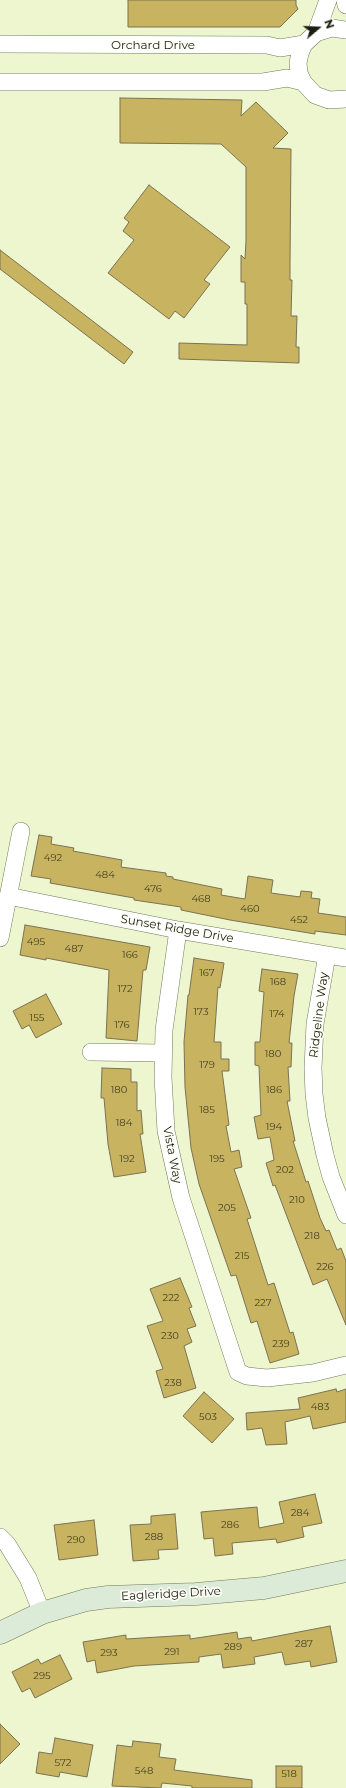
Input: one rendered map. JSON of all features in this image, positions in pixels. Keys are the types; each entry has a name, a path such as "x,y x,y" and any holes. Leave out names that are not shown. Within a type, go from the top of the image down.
{"main road":[{"name":"Eagleridge Drive","path":"0,1633 42,1613 86,1600 108,1597 196,1594 257,1588 346,1571"}],"street":[{"path":"328,0 310,38 300,53 298,63 299,73 308,89 322,98 337,101 346,99"},
{"path":"345,0 346,5"},
{"name":"Orchard Drive","path":"0,44 267,45 280,48 310,38 332,28 346,30"},
{"path":"0,82 263,82 287,78 303,82"},
{"path":"0,938 21,831"},
{"name":"Sunset Ridge Drive","path":"8,896 178,930 346,958"},
{"name":"Vista Way","path":"178,930 166,1008 162,1053 166,1131 183,1204 238,1372 247,1376 267,1378 313,1373 346,1365"},
{"name":"Ridgeline Way","path":"327,955 319,996 315,1031 313,1068 314,1094 317,1118 325,1155 331,1177 346,1215"},
{"path":"91,1052 162,1053"},
{"path":"0,1537 7,1544 25,1572 42,1613"}],"building":[{"path":"128,0 296,0 298,9 280,27 128,27"},
{"path":"120,98 242,100 241,116 256,102 288,133 273,148 291,149 291,316 297,316 296,347 299,347 299,363 179,359 179,343 247,345 247,304 245,304 245,282 241,282 241,255 245,259 246,241 246,167 221,144 120,143"},
{"path":"149,185 230,247 204,280 210,284 184,318 175,311 169,319 108,273 134,240 123,231 129,222 124,218"},
{"path":"0,250 133,352 124,364 0,269"},
{"path":"39,835 52,837 51,844 74,848 73,851 122,860 121,867 166,873 166,876 173,877 173,879 222,889 221,895 245,899 248,876 273,880 271,893 300,897 301,891 312,892 311,898 320,899 318,913 346,917 346,935 315,931 315,934 230,920 181,910 181,907 134,900 134,898 50,883 51,879 31,876"},
{"path":"25,925 150,947 146,970 143,970 137,1041 106,1038 109,970 46,958 46,960 20,955"},
{"path":"194,958 224,963 220,988 218,987 214,1042 221,1042 221,1059 229,1059 229,1071 222,1071 229,1125 226,1126 231,1152 239,1150 242,1167 234,1169 251,1218 247,1219 268,1285 274,1283 290,1333 293,1332 299,1354 270,1363 257,1321 251,1323 236,1275 231,1276 199,1184 191,1148 185,1087 184,1042 188,995"},
{"path":"262,969 298,974 289,1043 292,1043 291,1067 288,1067 290,1101 287,1101 295,1141 293,1141 306,1182 308,1181 320,1218 326,1231 329,1230 337,1250 341,1248 346,1261 346,1325 327,1279 313,1285 275,1185 273,1186 266,1163 274,1160 270,1137 258,1139 254,1117 261,1115 259,1066 255,1065 255,1042 260,1042 264,992 259,991"},
{"path":"46,994 62,1024 36,1038 29,1025 22,1029 13,1011"},
{"path":"102,1068 131,1069 131,1082 137,1082 137,1111 141,1110 143,1134 140,1134 146,1172 114,1177 108,1144 104,1098 101,1098"},
{"path":"180,1278 192,1307 189,1308 196,1326 187,1329 192,1342 184,1346 196,1388 164,1398 156,1371 163,1369 147,1326 163,1321 150,1289"},
{"path":"336,1389 337,1392 346,1389 346,1422 313,1429 310,1416 285,1422 287,1444 266,1445 262,1428 247,1430 246,1413 300,1409 298,1398"},
{"path":"204,1392 234,1419 212,1443 183,1416"},
{"path":"315,1494 322,1523 302,1527 304,1537 277,1543 276,1539 232,1543 233,1554 215,1556 213,1538 204,1539 201,1512 257,1507 259,1528 284,1523 279,1502"},
{"path":"175,1514 178,1549 158,1550 159,1559 133,1561 130,1525 151,1524 151,1516"},
{"path":"94,1520 98,1555 59,1560 54,1525"},
{"path":"330,1626 337,1662 311,1667 310,1661 285,1665 282,1652 254,1657 255,1664 223,1668 221,1654 199,1657 199,1662 134,1666 97,1673 95,1660 87,1662 83,1642 126,1635 126,1639 190,1635 190,1639 237,1632 238,1639 251,1637 252,1641"},
{"path":"60,1655 72,1679 35,1698 30,1688 22,1692 12,1672 38,1659 41,1664"},
{"path":"0,1724 20,1744 0,1764"},
{"path":"55,1738 93,1745 87,1777 60,1772 59,1777 36,1773 39,1752 52,1754"},
{"path":"133,1741 161,1744 159,1757 176,1759 174,1770 252,1780 252,1788 192,1788 192,1786 162,1783 161,1788 112,1786 117,1745 132,1747"},
{"path":"276,1766 302,1766 302,1788 276,1788"}]}
